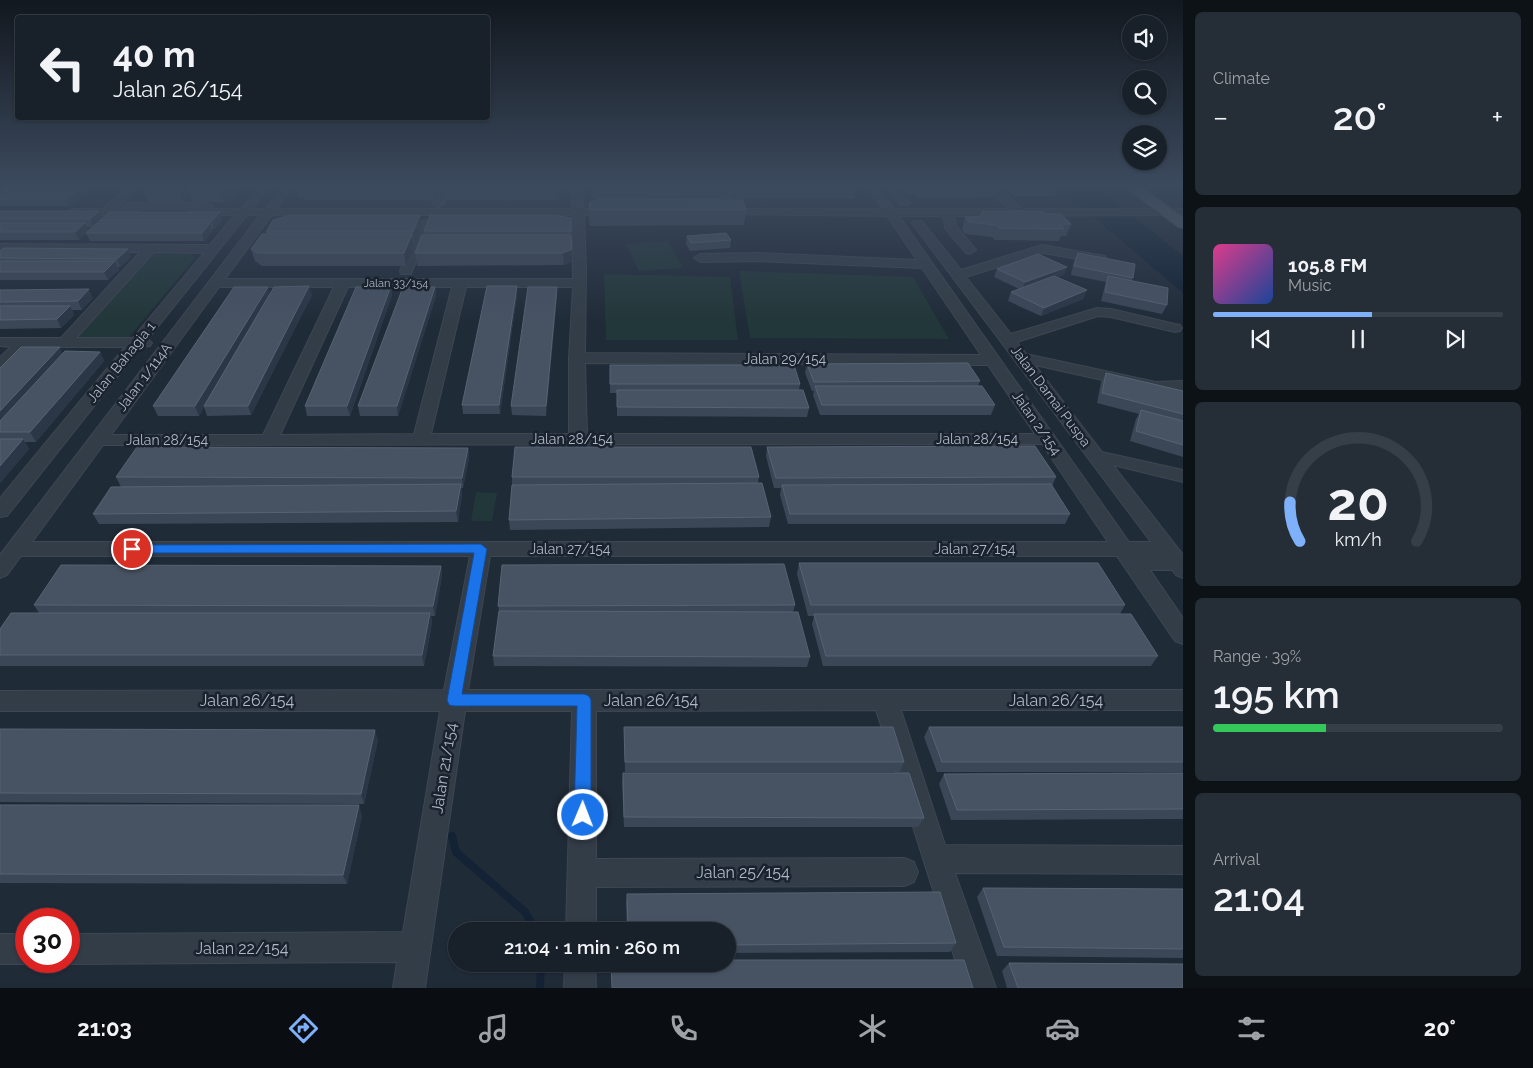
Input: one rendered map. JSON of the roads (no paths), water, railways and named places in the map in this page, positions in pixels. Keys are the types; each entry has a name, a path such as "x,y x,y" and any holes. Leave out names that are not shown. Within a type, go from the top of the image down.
{"street":[{"name":"Jalan Bahagia 1","path":"0,511 227,232"},
{"name":"Jalan 1/114A","path":"0,570 252,232"},
{"path":"406,271 422,232"},
{"path":"578,232 578,440"},
{"name":"Jalan 2/154","path":"905,232 1183,634"},
{"name":"Jalan Damai Puspa","path":"925,232 1176,560"},
{"path":"955,232 970,250"},
{"path":"0,248 215,248"},
{"path":"64,343 151,248"},
{"path":"958,275 1033,250 1042,249 1107,261"},
{"path":"700,258 759,257 927,264"},
{"name":"Jalan 33/154","path":"218,277 406,271 579,277"},
{"name":"Jalan 33/154","path":"218,277 343,283 460,283 579,277"},
{"path":"269,440 343,283"},
{"path":"421,440 460,283"},
{"path":"93,292 111,292"},
{"path":"1008,340 1097,312 1111,313 1175,328"},
{"path":"0,342 169,343"},
{"path":"0,366 24,342"},
{"path":"1020,356 1156,387 1183,386"},
{"name":"Jalan 29/154","path":"577,358 993,360"},
{"name":"Jalan 28/154","path":"97,440 1048,439"},
{"path":"1096,456 1183,476"},
{"name":"Jalan 27/154","path":"16,549 481,549 1129,556 1176,560"},
{"name":"Jalan 21/154","path":"409,988 454,700 481,549"},
{"path":"581,922 584,700"},
{"path":"885,700 980,988"},
{"name":"Jalan 26/154","path":"0,701 1183,700"},
{"path":"936,859 1183,860"},
{"name":"Jalan 25/154","path":"582,873 904,872"},
{"name":"Jalan 22/154","path":"80,949 416,946"},
{"path":"0,949 15,949"},
{"path":"580,972 580,988"}],"water":[{"path":"1111,232 1153,232 1183,256 1183,293"}],"waterway":[{"path":"452,836 456,852 525,912 531,922"},
{"path":"540,988 541,972"}]}
